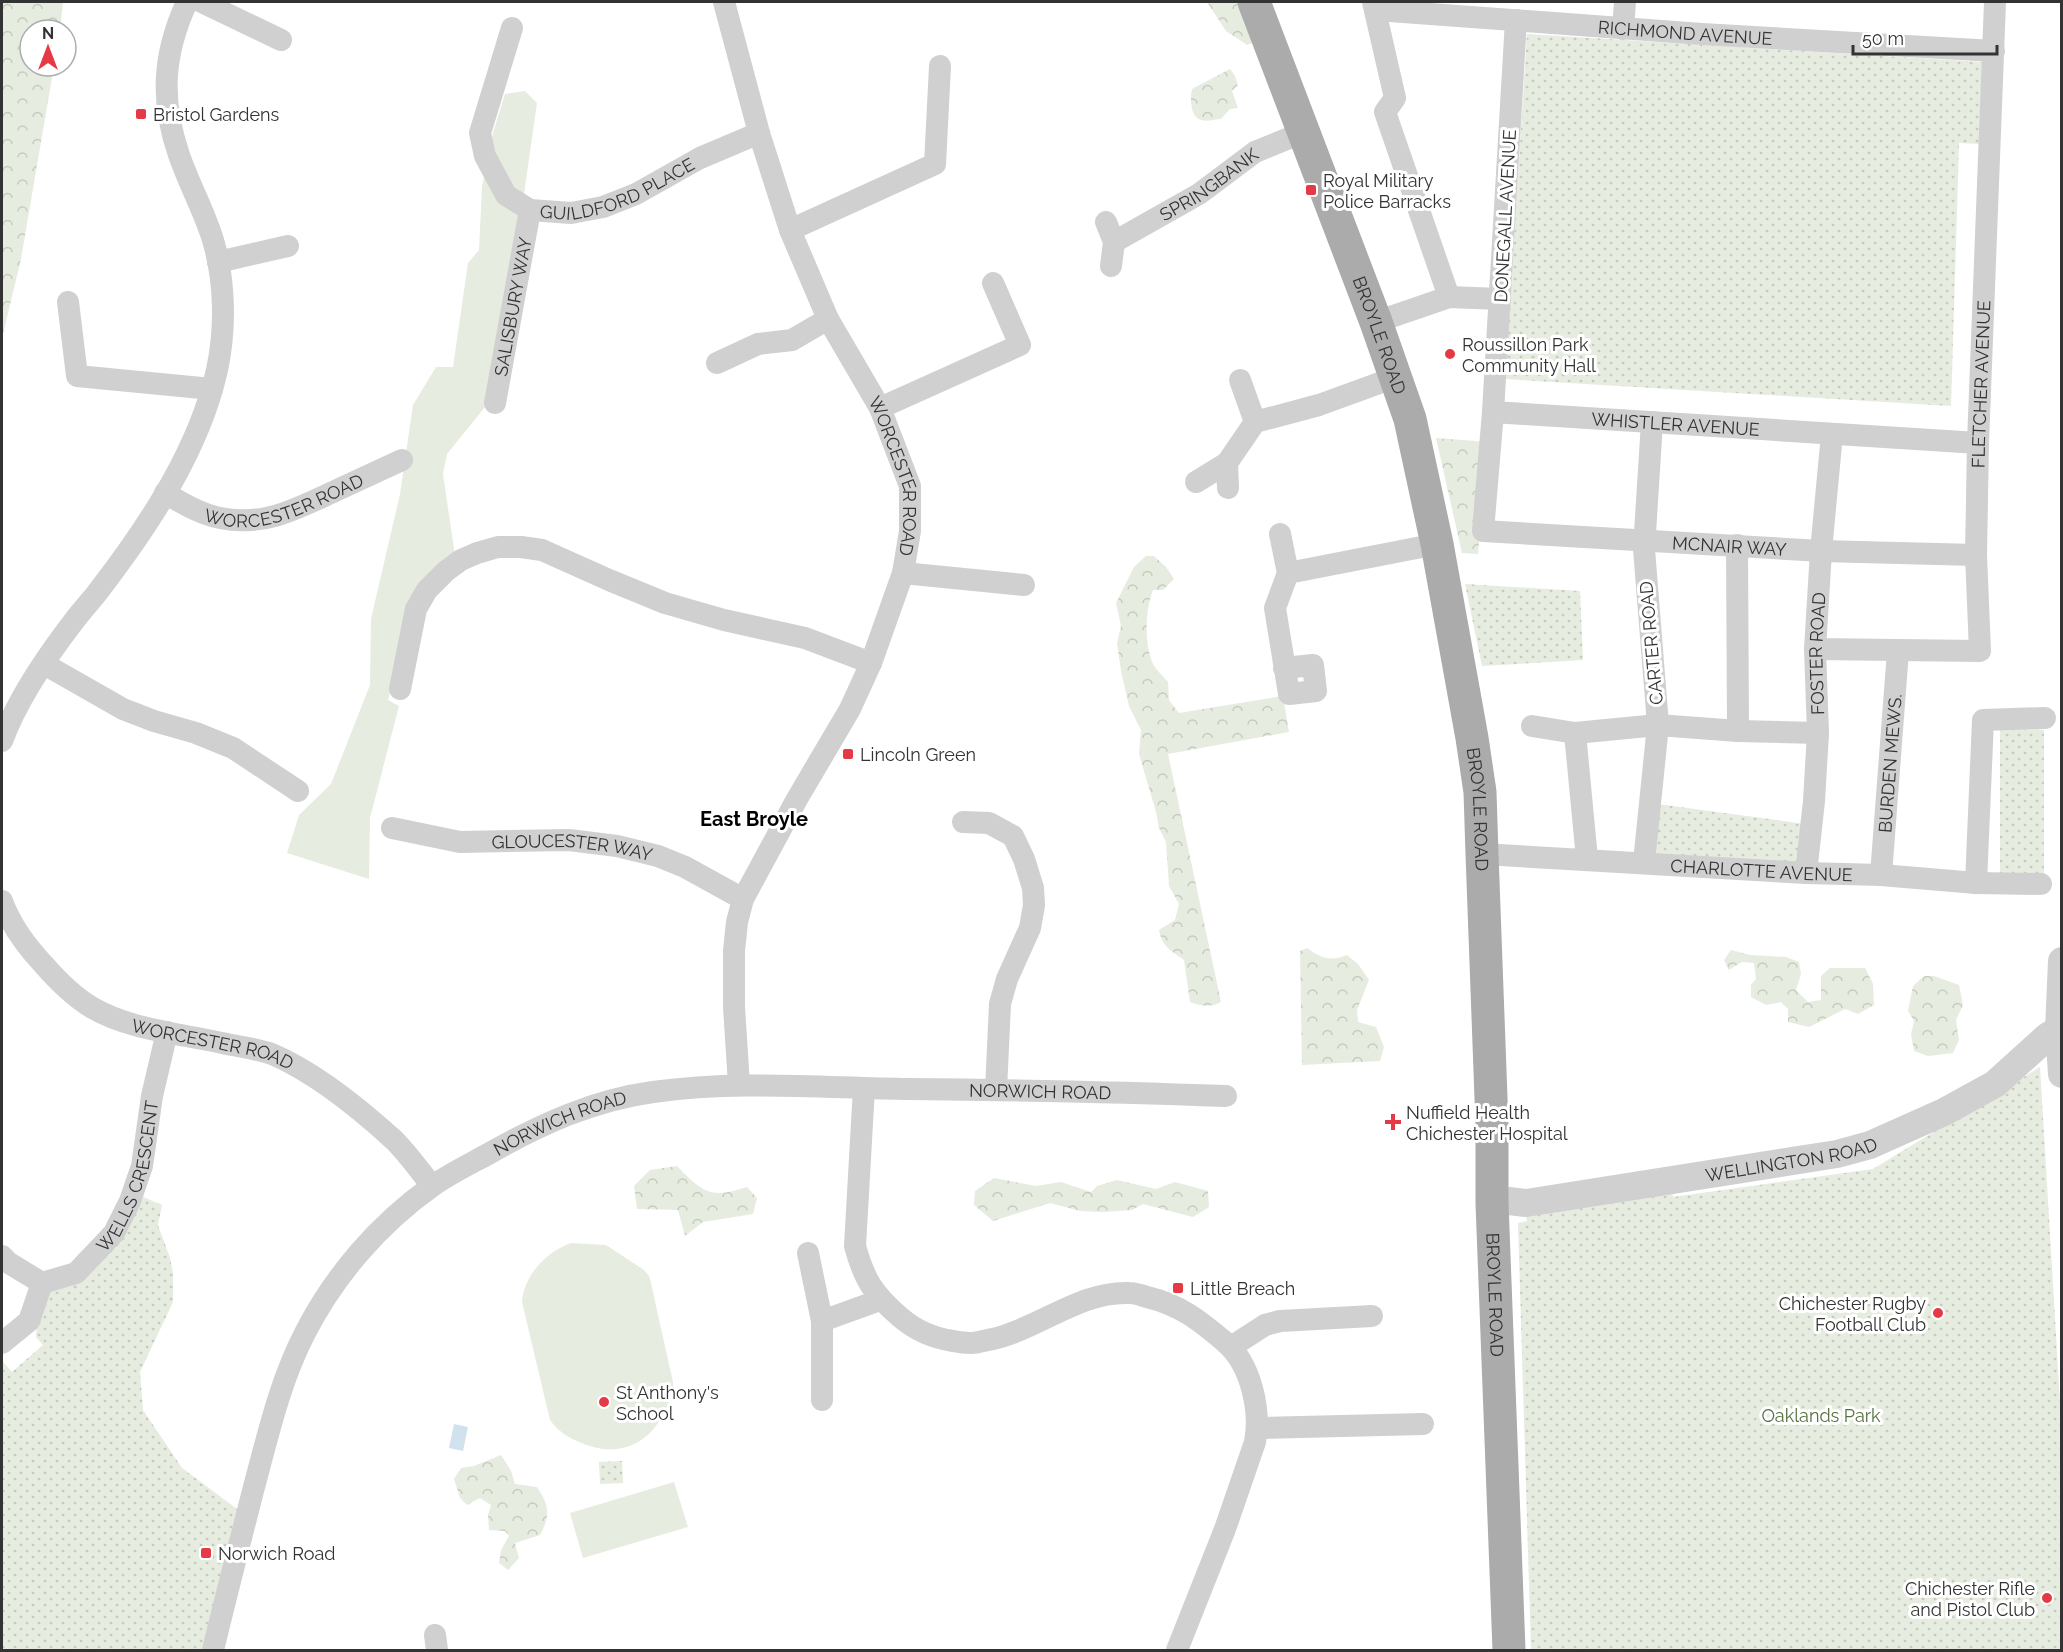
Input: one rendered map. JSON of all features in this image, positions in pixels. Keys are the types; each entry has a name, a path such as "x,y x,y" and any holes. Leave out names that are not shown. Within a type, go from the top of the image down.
{"main road":[{"name":"BROYLE ROAD","path":"1254,2 1376,322 1416,441 1472,738 1479,792 1482,854 1492,1125 1492,1203 1509,1650"}],"street":[{"path":"2,741 32,682 74,621 127,552 165,493 188,452 212,389 221,347 222,328 222,291 218,262 213,239 179,155 170,124 167,89 168,54 177,25 188,2"},
{"path":"202,2 281,40"},
{"name":"WORCESTER ROAD","path":"724,2 759,133 790,230 828,319 880,408 910,486 910,531 903,573 871,663 850,709 797,799 743,899 737,922 734,951 734,1007 739,1085"},
{"path":"1623,29 1625,2"},
{"name":"FLETCHER AVENUE","path":"1898,651 1980,651 1976,555 1978,442 1995,51 1995,2"},
{"path":"1375,6 1395,98 1385,112 1449,297"},
{"name":"RICHMOND AVENUE","path":"1375,6 1623,29 1995,51"},
{"name":"DONEGALL AVENUE","path":"1493,412 1516,20"},
{"name":"GUILDFORD PLACE","path":"512,28 480,133 485,156 506,195 530,210 571,213 603,207 636,194 700,158 759,133"},
{"path":"790,230 935,164 940,66"},
{"name":"SPRINGBANK","path":"1111,266 1110,232 1199,194 1255,152 1304,132"},
{"name":"SALISBURY WAY","path":"495,403 530,210"},
{"path":"218,262 288,246"},
{"path":"880,408 1020,345 993,283"},
{"path":"1376,322 1449,297 1500,299"},
{"path":"68,302 77,376 212,389"},
{"path":"717,363 758,344 792,340 828,319"},
{"path":"1196,482 1227,463 1255,422 1319,405 1396,377"},
{"path":"1240,380 1255,422"},
{"name":"WHISTLER AVENUE","path":"1493,412 1978,442"},
{"name":"MCNAIR WAY","path":"1493,412 1483,531 1821,551 1976,555"},
{"name":"CARTER ROAD","path":"1644,862 1658,725 1645,541 1652,422"},
{"name":"FOSTER ROAD","path":"1806,873 1814,801 1818,733 1815,649 1832,434"},
{"name":"WORCESTER ROAD","path":"165,493 196,510 219,518 242,521 265,519 286,514 402,460"},
{"path":"1227,463 1228,488"},
{"path":"1280,534 1288,573 1275,608 1284,668"},
{"path":"1288,573 1437,544"},
{"path":"1737,545 1738,731"},
{"path":"400,689 416,609 427,590 461,560 498,547 543,550 665,603 724,620 805,638 871,663"},
{"path":"903,573 1024,585"},
{"path":"1815,649 1898,651"},
{"name":"BURDEN MEWS.","path":"1881,875 1898,651"},
{"path":"44,664 123,709 233,748 298,791"},
{"path":"1976,883 1983,720 2045,718"},
{"path":"1532,726 1575,733 1658,725 1738,731 1818,733"},
{"path":"1575,733 1587,859"},
{"path":"963,822 989,823 1013,836 1024,859 1033,888 1034,905 1030,928 1007,979 1000,1004 996,1090"},
{"name":"GLOUCESTER WAY","path":"392,828 460,842 569,840 617,846 667,859 743,899"},
{"name":"CHARLOTTE AVENUE","path":"1482,854 1806,873 1881,875 1976,883 2041,884"},
{"name":"WORCESTER ROAD","path":"4,913 28,947 78,998 110,1016 167,1032 270,1053 297,1066 345,1100 395,1142 432,1186"},
{"path":"2061,961 2061,1074"},
{"name":"WELLINGTON ROAD","path":"1492,1203 1509,1201 1526,1203 1837,1154 1870,1145 1944,1112 1995,1084 2048,1035 2060,1019"},
{"name":"WELLS CRESCENT","path":"42,1283 76,1273 114,1233 130,1201 142,1166 152,1096 167,1032"},
{"name":"NORWICH ROAD","path":"213,1650 269,1431 293,1359 305,1333 336,1281 369,1242 432,1186 531,1130 584,1109 652,1092 739,1085 1226,1096"},
{"path":"864,1088 855,1245 862,1271 880,1300 911,1327 939,1339 972,1344 1009,1335 1096,1295 1131,1293 1167,1302 1196,1317 1231,1347 1250,1383 1256,1404 1255,1442 1225,1529 1177,1650"},
{"path":"808,1252 822,1321 822,1400"},
{"path":"2,1256 9,1263 42,1283 28,1321 2,1343"},
{"path":"822,1321 880,1300"},
{"path":"1231,1347 1265,1325 1280,1320 1372,1316"},
{"path":"1257,1428 1423,1424"}],"green space":[{"path":"2,2 63,2 61,18 18,18 18,78 52,78 21,259 2,338"},
{"path":"1207,2 1247,2 1262,39 1247,45 1226,31"},
{"path":"1527,34 1982,62 1979,144 1959,143 1951,406 1505,379"},
{"path":"1230,69 1238,85 1232,91 1238,108 1230,109 1221,119 1206,121 1197,118 1192,107 1192,89"},
{"path":"525,91 537,103 519,229 489,402 447,454 443,474 455,556 397,669 388,700 399,706 370,818 369,879 287,853 299,815 331,784 370,685 371,619 400,494 413,405 436,367 453,367 468,263 479,250 482,187 493,133 505,94"},
{"path":"1436,438 1488,442 1478,554 1462,553"},
{"path":"1146,556 1154,556 1166,567 1174,579 1163,590 1153,590 1147,617 1147,637 1153,664 1168,682 1169,700 1179,713 1283,696 1289,732 1168,754 1221,1002 1209,1006 1190,1002 1184,960 1168,948 1160,935 1159,930 1175,920 1179,904 1169,886 1166,842 1159,828 1139,754 1141,730 1129,706 1117,643 1121,626 1116,603 1134,567"},
{"path":"1465,584 1580,591 1583,660 1482,666"},
{"path":"2000,729 2044,730 2044,880 2000,879"},
{"path":"1650,803 1805,824 1799,864 1649,855"},
{"path":"1307,948 1326,958 1347,955 1358,964 1369,980 1357,1010 1358,1022 1376,1027 1384,1047 1380,1061 1302,1065 1300,951"},
{"path":"1731,950 1750,955 1786,957 1799,962 1801,974 1796,990 1808,1002 1821,1000 1821,976 1830,968 1865,968 1873,984 1874,1005 1858,1014 1845,1009 1809,1027 1788,1022 1788,1009 1781,1002 1766,1005 1751,997 1751,985 1756,979 1754,963 1742,962 1729,970 1724,960"},
{"path":"1924,976 1934,976 1959,985 1963,1005 1956,1020 1959,1040 1953,1053 1928,1056 1914,1051 1911,1034 1914,1021 1908,1011 1913,986"},
{"name":"Oaklands Park","path":"2040,1067 2061,1419 2061,1650 1531,1650 1518,1223 1527,1221 1524,1206 1671,1182 1673,1197 1873,1169"},
{"path":"677,1166 701,1188 708,1191 725,1193 747,1187 757,1198 753,1214 703,1222 685,1236 678,1210 637,1209 634,1186 650,1170"},
{"path":"994,1178 1036,1186 1061,1182 1091,1192 1097,1186 1117,1180 1156,1189 1175,1182 1208,1191 1209,1207 1193,1217 1143,1204 1132,1210 1102,1212 1080,1211 1050,1203 993,1221 974,1205 975,1191"},
{"path":"141,1196 162,1205 158,1225 173,1273 173,1302 140,1372 143,1410 182,1468 241,1512 205,1650 2,1650 2,1361 12,1372 43,1345 36,1337 37,1323 50,1291"},
{"path":"571,1243 606,1245 644,1270 649,1276 673,1390 669,1404 657,1425 648,1435 628,1447 605,1449 592,1447 567,1436 550,1420 522,1302 527,1283 538,1266 553,1252"},
{"path":"501,1455 511,1471 515,1484 537,1487 547,1510 546,1522 540,1535 515,1543 519,1558 508,1570 499,1563 501,1550 509,1536 505,1531 489,1530 488,1515 491,1505 480,1498 467,1505 460,1498 454,1479 461,1468 474,1466"},
{"path":"622,1461 623,1483 600,1484 599,1462"},
{"path":"674,1482 688,1527 583,1558 570,1513"}],"water":[{"path":"454,1424 468,1427 463,1451 449,1448"}],"place":[{"name":"Bristol Gardens","path":"141,114"},
{"name":"Royal Military Police Barracks","path":"1311,190"},
{"name":"Roussillon Park Community Hall","path":"1450,354"},
{"name":"Lincoln Green","path":"848,754"},
{"name":"Nuffield Health Chichester Hospital","path":"1393,1122"},
{"name":"Little Breach","path":"1178,1288"},
{"name":"Chichester Rugby Football Club","path":"1938,1313"},
{"name":"St Anthony's School","path":"604,1402"},
{"name":"Norwich Road","path":"206,1553"},
{"name":"Chichester Rifle and Pistol Club","path":"2047,1598"}],"district":[{"name":"East Broyle","path":"754,819"}]}
